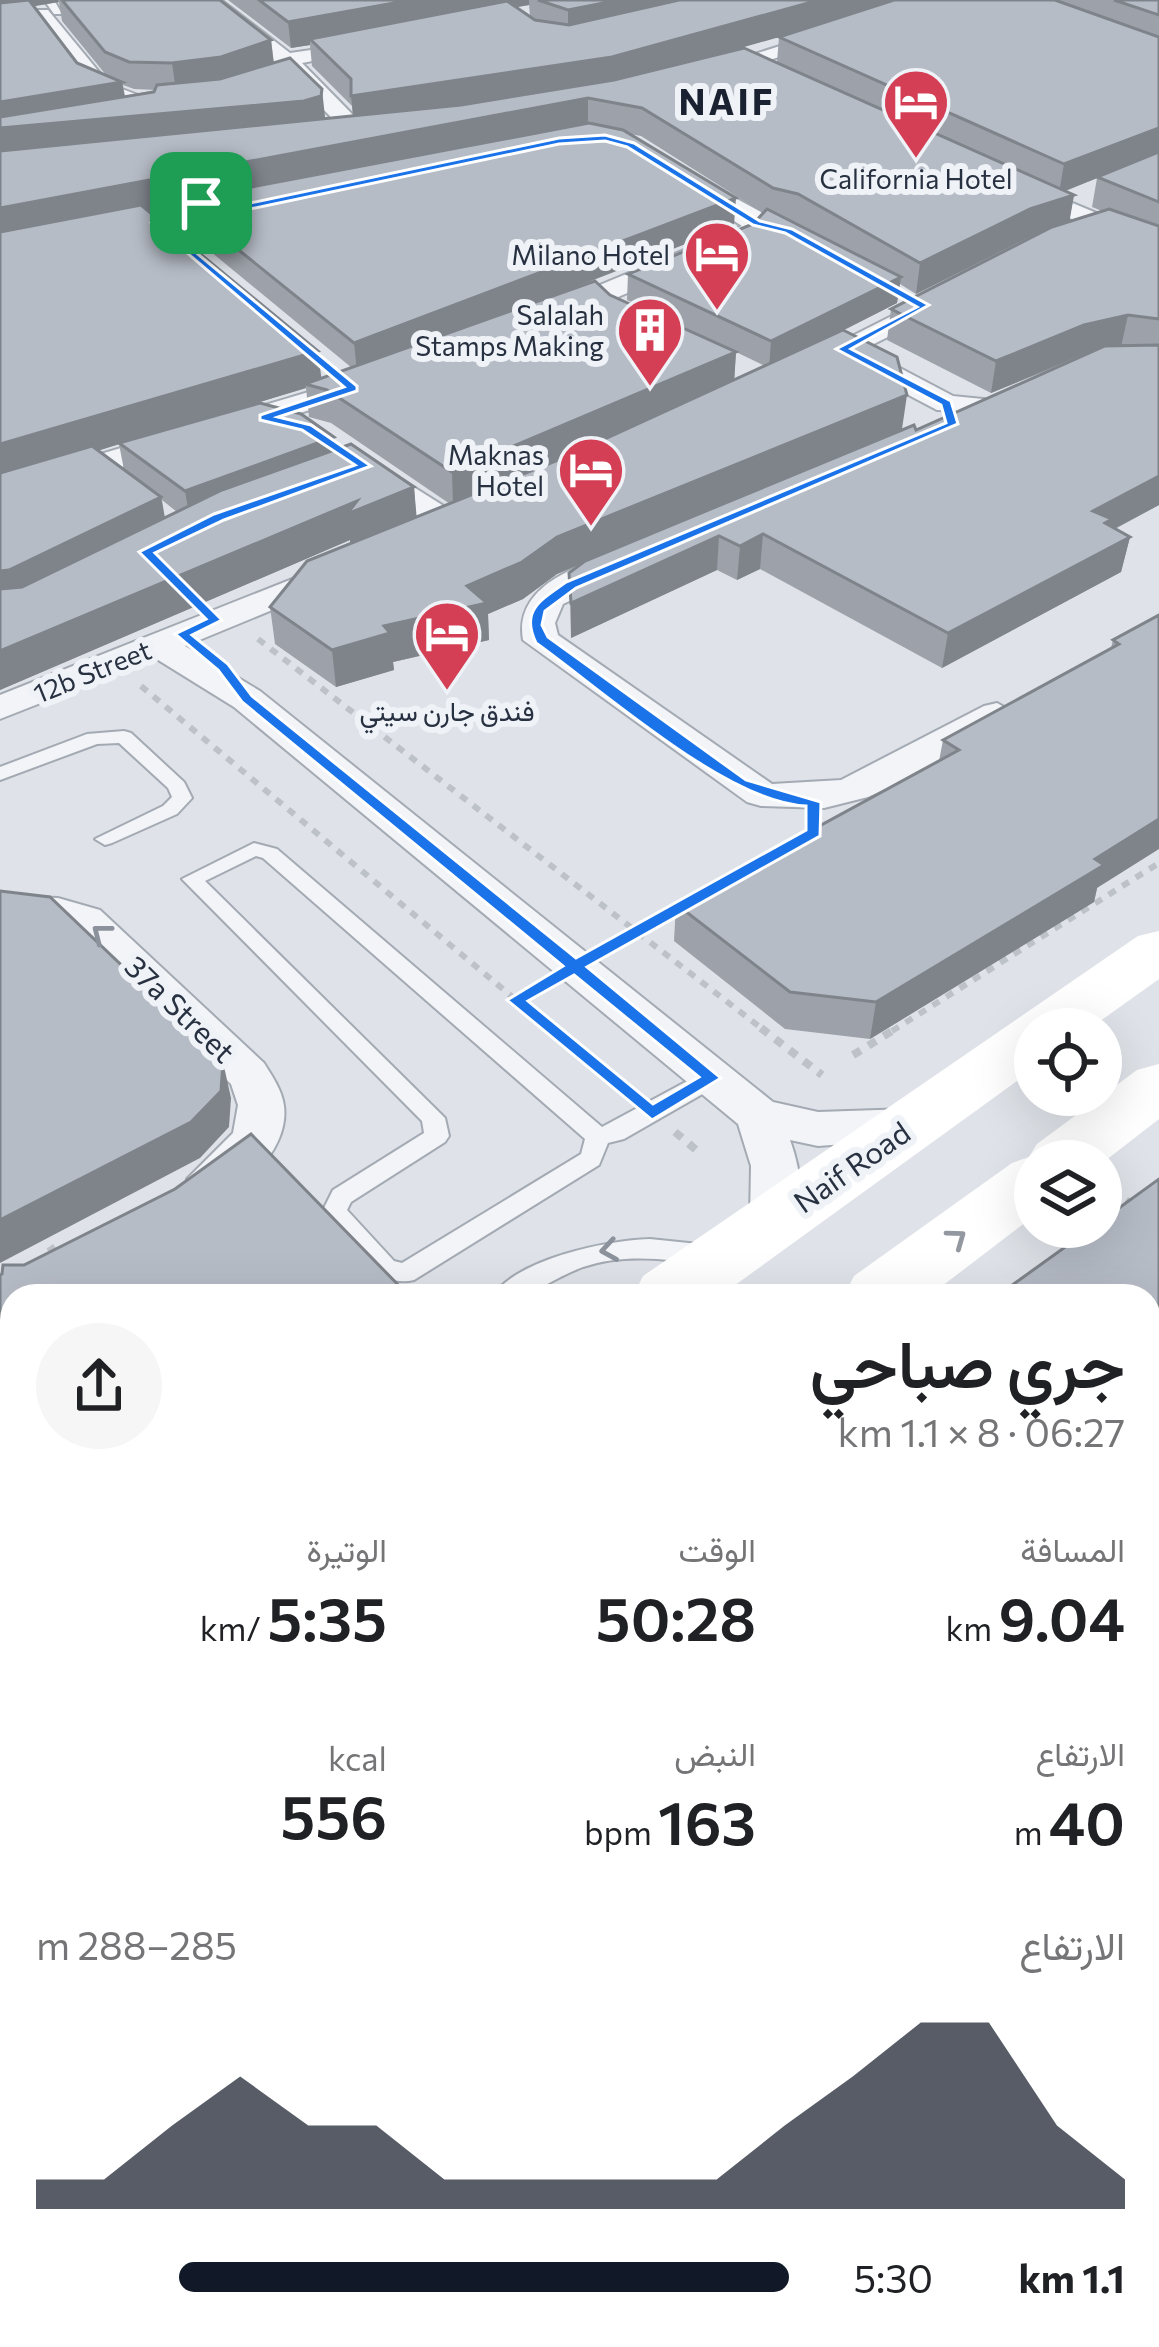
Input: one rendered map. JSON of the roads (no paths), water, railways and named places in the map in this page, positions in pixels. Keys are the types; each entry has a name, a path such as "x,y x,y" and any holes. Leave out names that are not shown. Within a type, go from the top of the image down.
{"main road":[{"path":"1077,1008 1159,950"},
{"name":"Naif Road","path":"685,1284 1014,1052"},
{"path":"1115,1140 1159,1086"},
{"path":"895,1284 1014,1196"}],"street":[{"path":"208,0 291,64 344,120 337,131 304,141 370,134"},
{"path":"679,80 945,0"},
{"path":"824,9 860,26"},
{"path":"49,10 101,89 123,99 164,102"},
{"path":"291,64 392,40"},
{"path":"270,85 289,77 291,64"},
{"path":"516,329 615,305 765,224 661,163"},
{"path":"992,175 1072,224 1159,248"},
{"path":"1072,224 1099,190"},
{"path":"0,251 156,225 192,200 256,205"},
{"path":"156,225 188,250"},
{"path":"769,385 836,352 915,302 981,278"},
{"path":"836,352 875,369 950,414"},
{"path":"0,494 109,474 264,417 344,381 406,370"},
{"path":"920,438 950,414 992,407 1029,392"},
{"path":"264,417 340,454 452,525"},
{"path":"416,539 485,511"},
{"path":"658,548 551,596 538,609 535,625 542,640 558,653 761,794 787,801 839,797 1039,691"},
{"name":"12b Street","path":"0,708 112,663 182,643 377,555"},
{"path":"182,643 212,682 247,699 759,1116 818,1129 908,1126"},
{"name":"37a Street","path":"0,909 58,911 85,920 248,1074 261,1093 264,1114 258,1136 219,1175 162,1206"},
{"path":"759,1116 775,1166 775,1219"}],"lane":[{"path":"0,774 94,738 124,737 177,786 182,798 170,810 105,839"},
{"path":"598,1137 270,853 254,849 193,879 433,1118 437,1136 342,1196 334,1212 387,1270 405,1273 591,1159 598,1137 652,1114 712,1078"},
{"path":"527,1284 574,1257 604,1249 650,1247 722,1258"}],"place":[{"name":"California Hotel","path":"916,161"},
{"name":"Milano Hotel","path":"717,313"},
{"name":"Salalah Stamps Making","path":"650,389"},
{"name":"Maknas Hotel","path":"591,529"},
{"name":"فندق جارن سيتي","path":"447,693"}],"district":[{"name":"NAIF","path":"727,100"}]}
